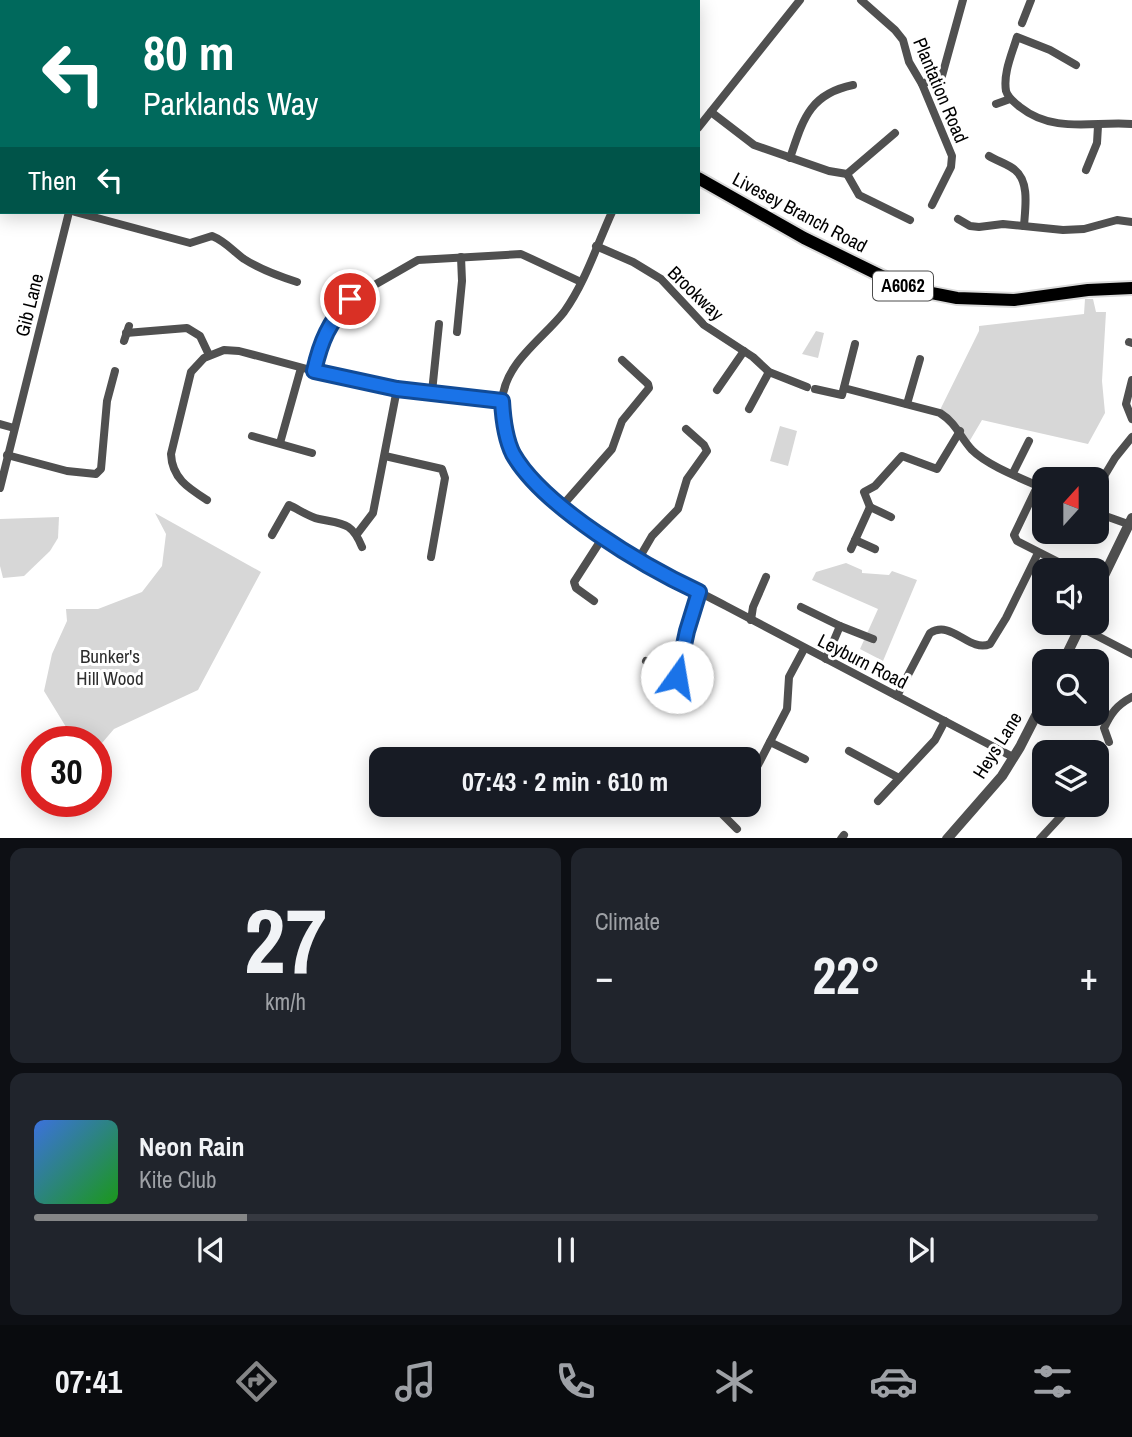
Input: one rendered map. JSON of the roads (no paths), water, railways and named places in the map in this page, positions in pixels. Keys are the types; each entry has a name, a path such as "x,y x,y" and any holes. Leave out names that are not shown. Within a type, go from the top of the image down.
{"main road":[{"name":"Livesey Branch Road","path":"700,179 804,238 906,288 957,298 1014,300 1088,290 1132,288"}],"street":[{"path":"700,124 800,0"},
{"name":"Plantation Road","path":"861,0 904,40 909,62 922,84 952,156 951,167 932,205"},
{"path":"922,84 942,76 962,0"},
{"path":"1031,0 1007,67 1006,92 1010,99 1025,111 1059,125 1132,124"},
{"path":"1019,30 1076,65"},
{"path":"790,158 805,115 837,88 853,85"},
{"path":"996,104 1010,99"},
{"path":"711,112 754,145 829,171 847,174 895,133"},
{"path":"1086,170 1097,143 1098,126"},
{"path":"989,156 1017,171 1023,183 1024,226"},
{"path":"847,174 859,195 910,220"},
{"name":"Gib Lane","path":"0,488 68,214"},
{"path":"82,214 190,243 212,236 223,240 243,258 265,272 297,282"},
{"path":"207,500 182,482 172,467 171,454 188,378 198,362 209,355 230,349 300,368 397,389 502,401 505,386 519,360 564,312 581,282 611,214"},
{"path":"958,219 970,226 979,227 1003,224 1063,230 1084,229 1116,220 1132,222"},
{"name":"Brookway","path":"596,246 634,262 661,279 704,326 756,359 769,372 811,388"},
{"path":"314,371 320,344 332,320 350,299 418,260 521,254 581,282"},
{"path":"457,332 463,281 461,257"},
{"path":"432,392 439,324"},
{"path":"126,334 187,328 200,337 209,355"},
{"path":"798,395 811,388 841,396 855,344"},
{"path":"717,390 744,351"},
{"path":"906,404 920,359"},
{"path":"562,506 612,449 622,421 649,388 622,360"},
{"path":"279,443 300,368"},
{"path":"7,455 66,471 96,474 102,469 107,401 115,371"},
{"path":"749,409 769,372"},
{"path":"1132,380 1126,404 1132,419"},
{"path":"811,388 820,401"},
{"path":"844,388 940,413 951,420 971,449 982,458 1032,482"},
{"path":"357,534 373,513 397,389"},
{"name":"Leyburn Road","path":"502,401 503,423 513,453 532,479 603,537 638,560 1013,757"},
{"path":"0,424 14,428"},
{"path":"638,560 652,536 678,509 687,479 707,451 686,429"},
{"path":"851,549 870,507 864,492 875,486 902,456 937,469 960,431"},
{"path":"253,436 312,453"},
{"path":"1110,467 1132,437"},
{"path":"1013,473 1029,442"},
{"path":"385,456 442,469 445,478 431,557"},
{"path":"1032,503 1014,535 1017,541 1049,558"},
{"path":"272,535 289,505 317,519 346,524 357,534 362,547"},
{"path":"870,507 891,516"},
{"path":"1109,562 1130,521 1110,516"},
{"path":"594,601 576,588 574,582 603,537"},
{"path":"855,540 874,548"},
{"path":"897,696 934,630 947,630 978,645 990,643 1006,618 1038,553"},
{"path":"751,620 753,607 766,577"},
{"path":"646,661 677,677 699,592"},
{"path":"801,607 873,639"},
{"path":"826,659 840,626"},
{"path":"1099,635 1132,654"},
{"path":"761,759 788,709 789,677 804,649"},
{"path":"1108,740 1104,728 1109,718 1117,706 1132,697"},
{"path":"878,801 935,740 945,722"},
{"name":"Heys Lane","path":"947,838 1002,776 1032,723"},
{"path":"771,741 805,760"},
{"path":"849,751 899,778"},
{"path":"725,817 737,829"},
{"path":"1040,838 1060,817"}],"park label":[{"name":"Bunker's Hill Wood","path":"110,667"}]}
